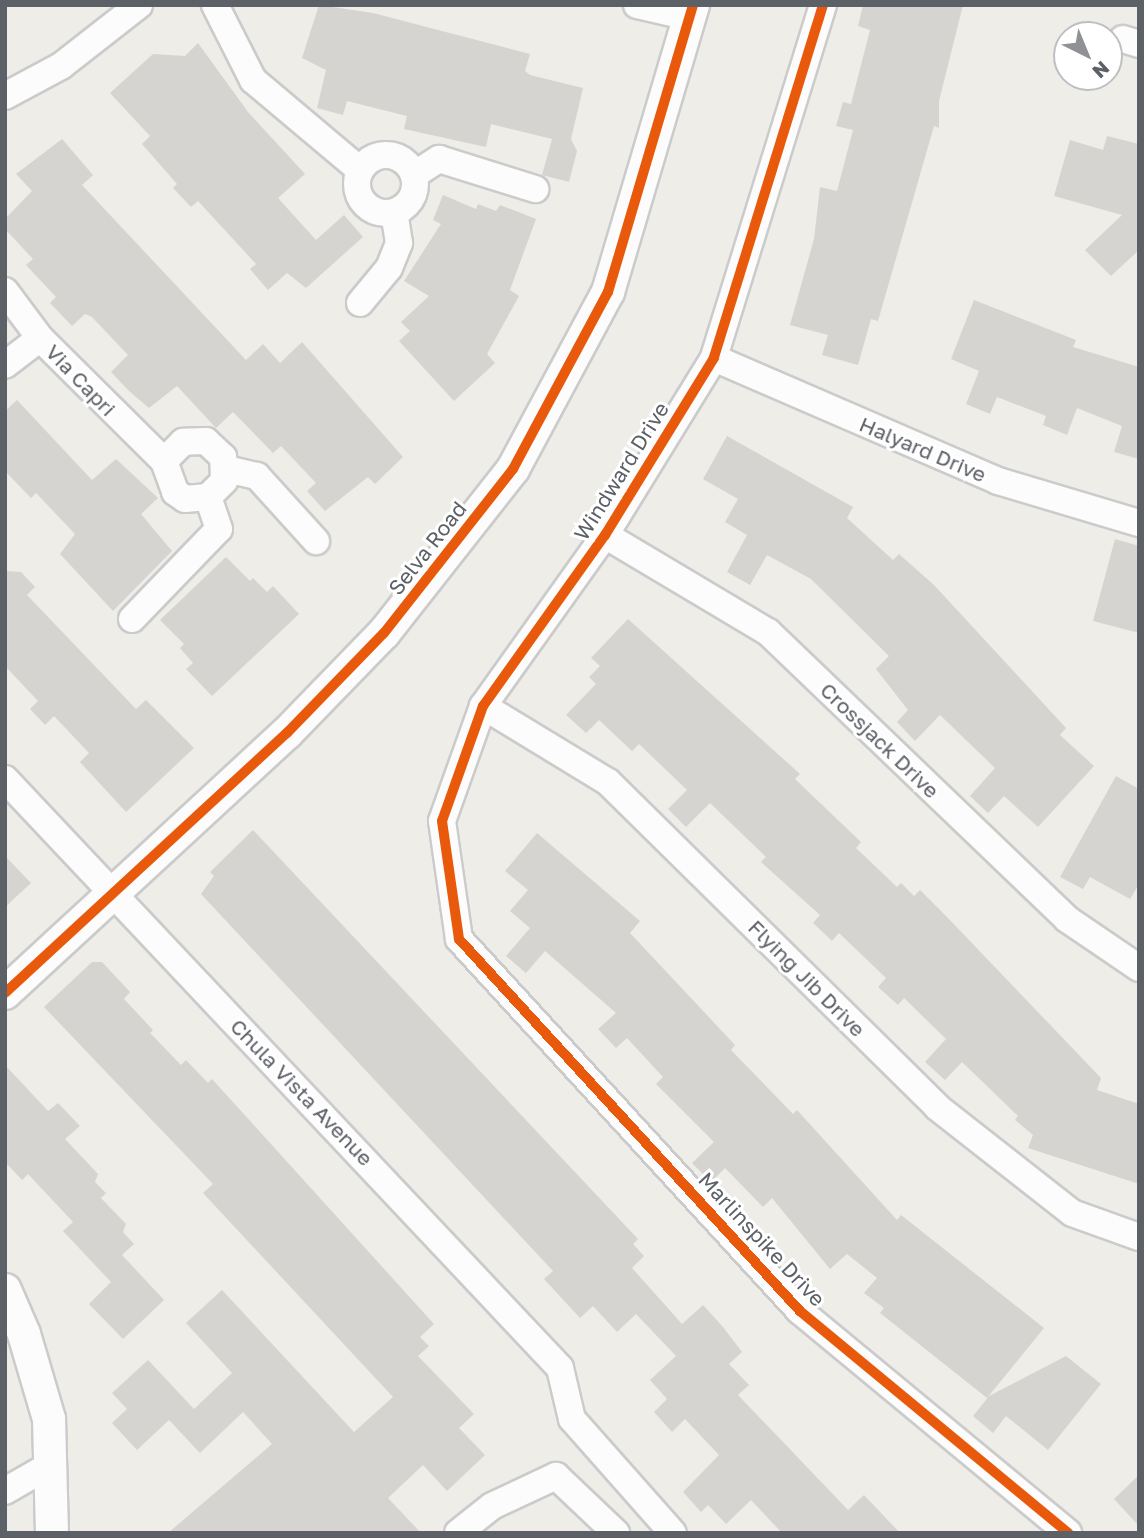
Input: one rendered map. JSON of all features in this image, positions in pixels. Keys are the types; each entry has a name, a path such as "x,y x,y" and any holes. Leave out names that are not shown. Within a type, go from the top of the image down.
{"street":[{"path":"5,96 61,66 139,5"},
{"path":"215,5 253,80 360,170"},
{"path":"637,5 691,11"},
{"name":"Windward Drive","path":"459,939 442,821 483,706 605,535 714,358 822,5"},
{"name":"Selva Road","path":"5,993 283,737 384,634 513,470 608,292 691,11"},
{"path":"389,154 408,165 414,176 412,198 394,212 372,211 363,203 356,181 367,161 389,154"},
{"path":"414,176 439,159 535,189"},
{"path":"360,303 394,256 399,243 394,212"},
{"name":"Via Capri","path":"5,292 40,338 164,461 175,492 185,499 208,498"},
{"path":"5,365 40,338"},
{"name":"Halyard Drive","path":"714,358 998,481 1139,523"},
{"path":"132,619 219,529 208,498 224,481 226,469 216,447 194,440 183,442 164,461"},
{"path":"226,469 257,476 316,541"},
{"name":"Crossjack Drive","path":"605,535 768,632 1067,919 1139,968"},
{"name":"Flying Jib Drive","path":"483,706 608,782 937,1107 1072,1213 1139,1237"},
{"name":"Chula Vista Avenue","path":"5,779 560,1368 572,1419 673,1533"},
{"name":"Marlinspike Drive","path":"459,939 800,1311 1068,1533"},
{"path":"5,1290 38,1376 52,1464 52,1533"},
{"path":"5,1490 52,1464"},
{"path":"458,1533 492,1506 556,1476 616,1533"}],"building":[{"path":"319,5 373,13 530,54 525,71 530,75 583,88 571,139 577,151 569,182 542,175 552,139 491,124 486,147 404,129 407,116 347,101 343,115 317,108 326,70 302,58"},
{"path":"863,5 963,5 939,101 939,128 934,126 878,321 871,319 858,365 822,355 828,335 790,325 814,239 820,187 837,191 853,130 836,126 843,102 851,104 870,30 858,26"},
{"path":"198,43 248,112 305,174 278,198 316,240 344,215 363,237 306,288 287,273 268,290 250,269 256,264 198,201 191,207 173,188 177,184 142,144 150,136 110,93 153,54 185,56"},
{"path":"1107,136 1139,144 1139,250 1111,276 1085,250 1122,215 1054,196 1070,140 1103,150"},
{"path":"62,139 93,175 82,185 246,360 263,344 280,363 302,342 403,457 375,484 368,477 325,511 307,491 316,483 281,446 273,453 233,412 216,428 177,386 149,408 129,391 111,372 128,355 92,317 85,314 72,326 50,303 56,297 26,265 33,259 5,229 5,219 32,191 16,174"},
{"path":"443,195 476,209 478,204 496,211 500,205 536,219 510,290 519,296 487,354 495,363 454,401 399,341 410,331 401,322 429,296 404,281 441,224 433,220"},
{"path":"974,300 1076,340 1073,347 1139,367 1139,459 1114,452 1122,426 1077,408 1067,435 1043,425 1046,416 997,397 990,414 966,404 979,371 951,359"},
{"path":"17,400 92,480 116,459 158,498 141,514 172,551 113,611 60,554 75,534 36,493 31,498 5,471 5,411"},
{"path":"727,436 853,507 847,518 893,560 899,554 934,585 1066,728 1060,735 1094,766 1038,827 1004,796 988,813 970,796 995,768 940,715 915,741 897,722 908,710 876,669 889,656 811,579 767,555 750,585 727,572 747,535 725,522 738,499 703,479"},
{"path":"1115,539 1139,546 1139,633 1093,621"},
{"path":"226,557 250,581 253,578 267,592 273,586 299,614 212,696 186,669 193,663 180,648 184,644 160,620"},
{"path":"5,571 21,572 35,587 27,595 136,709 146,700 194,748 126,812 80,762 89,753 54,716 45,725 30,709 38,701 5,666"},
{"path":"628,619 800,774 795,779 861,842 856,848 897,887 901,883 914,896 920,890 947,917 1101,1078 1097,1090 1139,1104 1139,1184 1028,1148 1033,1135 1015,1120 1018,1116 962,1062 945,1080 925,1062 946,1039 904,998 898,1005 878,987 886,978 839,933 832,941 813,923 820,915 761,862 766,857 710,803 686,827 668,809 687,790 639,744 632,751 599,720 586,733 566,715 596,684 589,677 600,666 591,658"},
{"path":"1116,776 1139,789 1139,884 1130,899 1090,877 1083,889 1060,877"},
{"path":"253,830 638,1239 633,1244 644,1256 632,1268 682,1324 703,1305 723,1327 742,1352 729,1364 749,1385 738,1395 848,1510 864,1495 900,1533 782,1533 751,1500 726,1524 708,1505 701,1512 683,1492 719,1455 685,1419 672,1432 654,1412 667,1399 650,1380 676,1356 636,1314 617,1332 593,1306 580,1318 544,1279 553,1271 201,894 214,876 210,872"},
{"path":"537,833 640,921 630,933 735,1045 731,1050 793,1114 797,1110 897,1220 901,1215 1044,1328 987,1398 880,1313 884,1308 864,1293 877,1278 847,1254 830,1269 772,1198 763,1207 725,1168 711,1182 692,1163 714,1142 656,1084 663,1077 627,1038 616,1048 598,1029 616,1013 545,951 526,973 506,956 530,928 510,911 528,890 505,871"},
{"path":"5,856 31,883 5,907"},
{"path":"92,962 102,962 130,992 124,999 153,1030 150,1033 181,1065 186,1060 208,1083 212,1079 434,1324 420,1337 429,1346 418,1356 474,1414 459,1428 485,1455 447,1491 423,1465 388,1498 421,1533 168,1533 272,1444 243,1412 200,1453 169,1420 137,1450 112,1423 127,1409 112,1393 148,1360 194,1409 232,1373 186,1323 222,1290 354,1432 393,1397 203,1193 213,1184 44,1007"},
{"path":"5,1065 48,1111 58,1103 80,1126 65,1139 98,1174 95,1182 106,1193 101,1198 126,1224 123,1232 134,1244 122,1255 164,1300 123,1339 89,1304 111,1282 63,1231 73,1222 28,1174 22,1180 5,1162"},
{"path":"1066,1356 1101,1384 1048,1450 1006,1416 993,1433 973,1416 989,1396"},
{"path":"1139,1475 1139,1526 1114,1499"}],"cycle path":[{"path":"5,993 287,733 384,633 513,469 608,292 693,5"},
{"path":"823,5 714,358 605,535 483,706 442,821 459,939 800,1311 1068,1533"}]}
